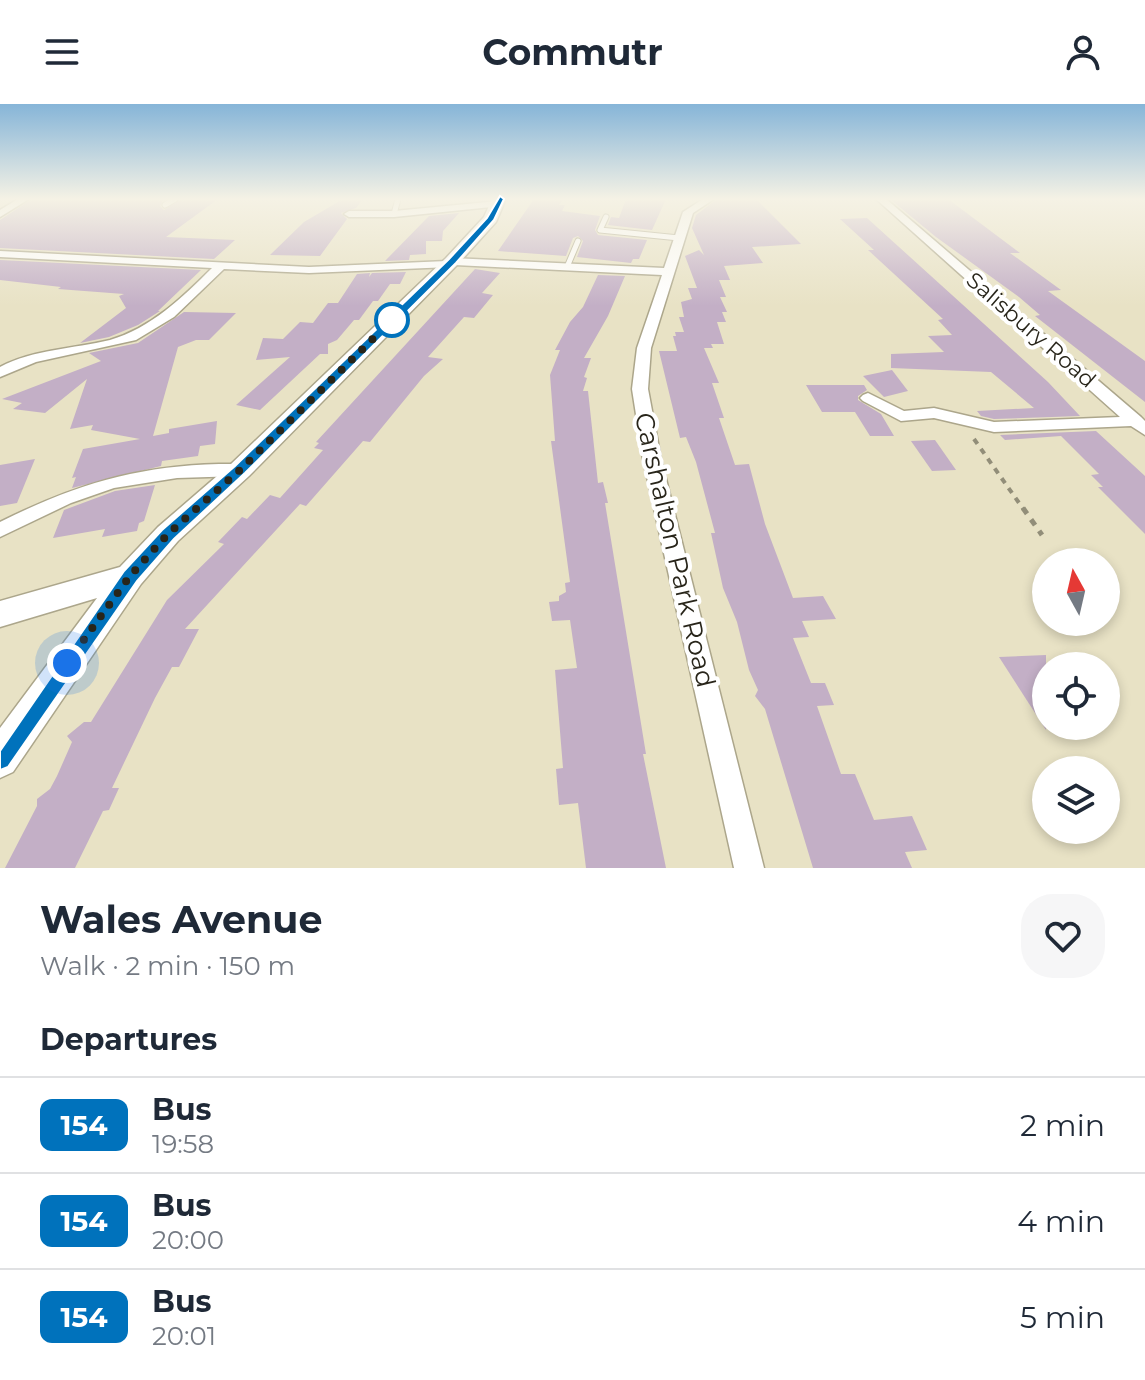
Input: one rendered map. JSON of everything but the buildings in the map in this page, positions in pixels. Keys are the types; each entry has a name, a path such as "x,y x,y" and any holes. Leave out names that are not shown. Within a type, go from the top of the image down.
{"main road":[{"path":"0,759 130,576 168,534 240,470 476,235"},
{"path":"0,614 130,576"}],"street":[{"name":"Carshalton Park Road","path":"680,235 641,360 642,407 675,560 749,868"},
{"name":"Salisbury Road","path":"922,235 1140,426"},
{"path":"0,254 309,270 451,262 670,272"},
{"path":"0,373 40,356 129,337 158,323 185,302 223,264"},
{"path":"868,398 901,416 934,413 994,427 1140,426"},
{"path":"0,530 75,494 116,483 170,473 240,470"}],"lane":[{"path":"646,235 679,238"},
{"path":"567,267 578,241"}],"path":[{"path":"960,421 1042,535"}],"bus line":[{"name":"154","path":"0,759 130,576 168,534 240,470 476,235"}],"route":[{"path":"67,663 130,576 168,534 240,470 392,320"}]}
